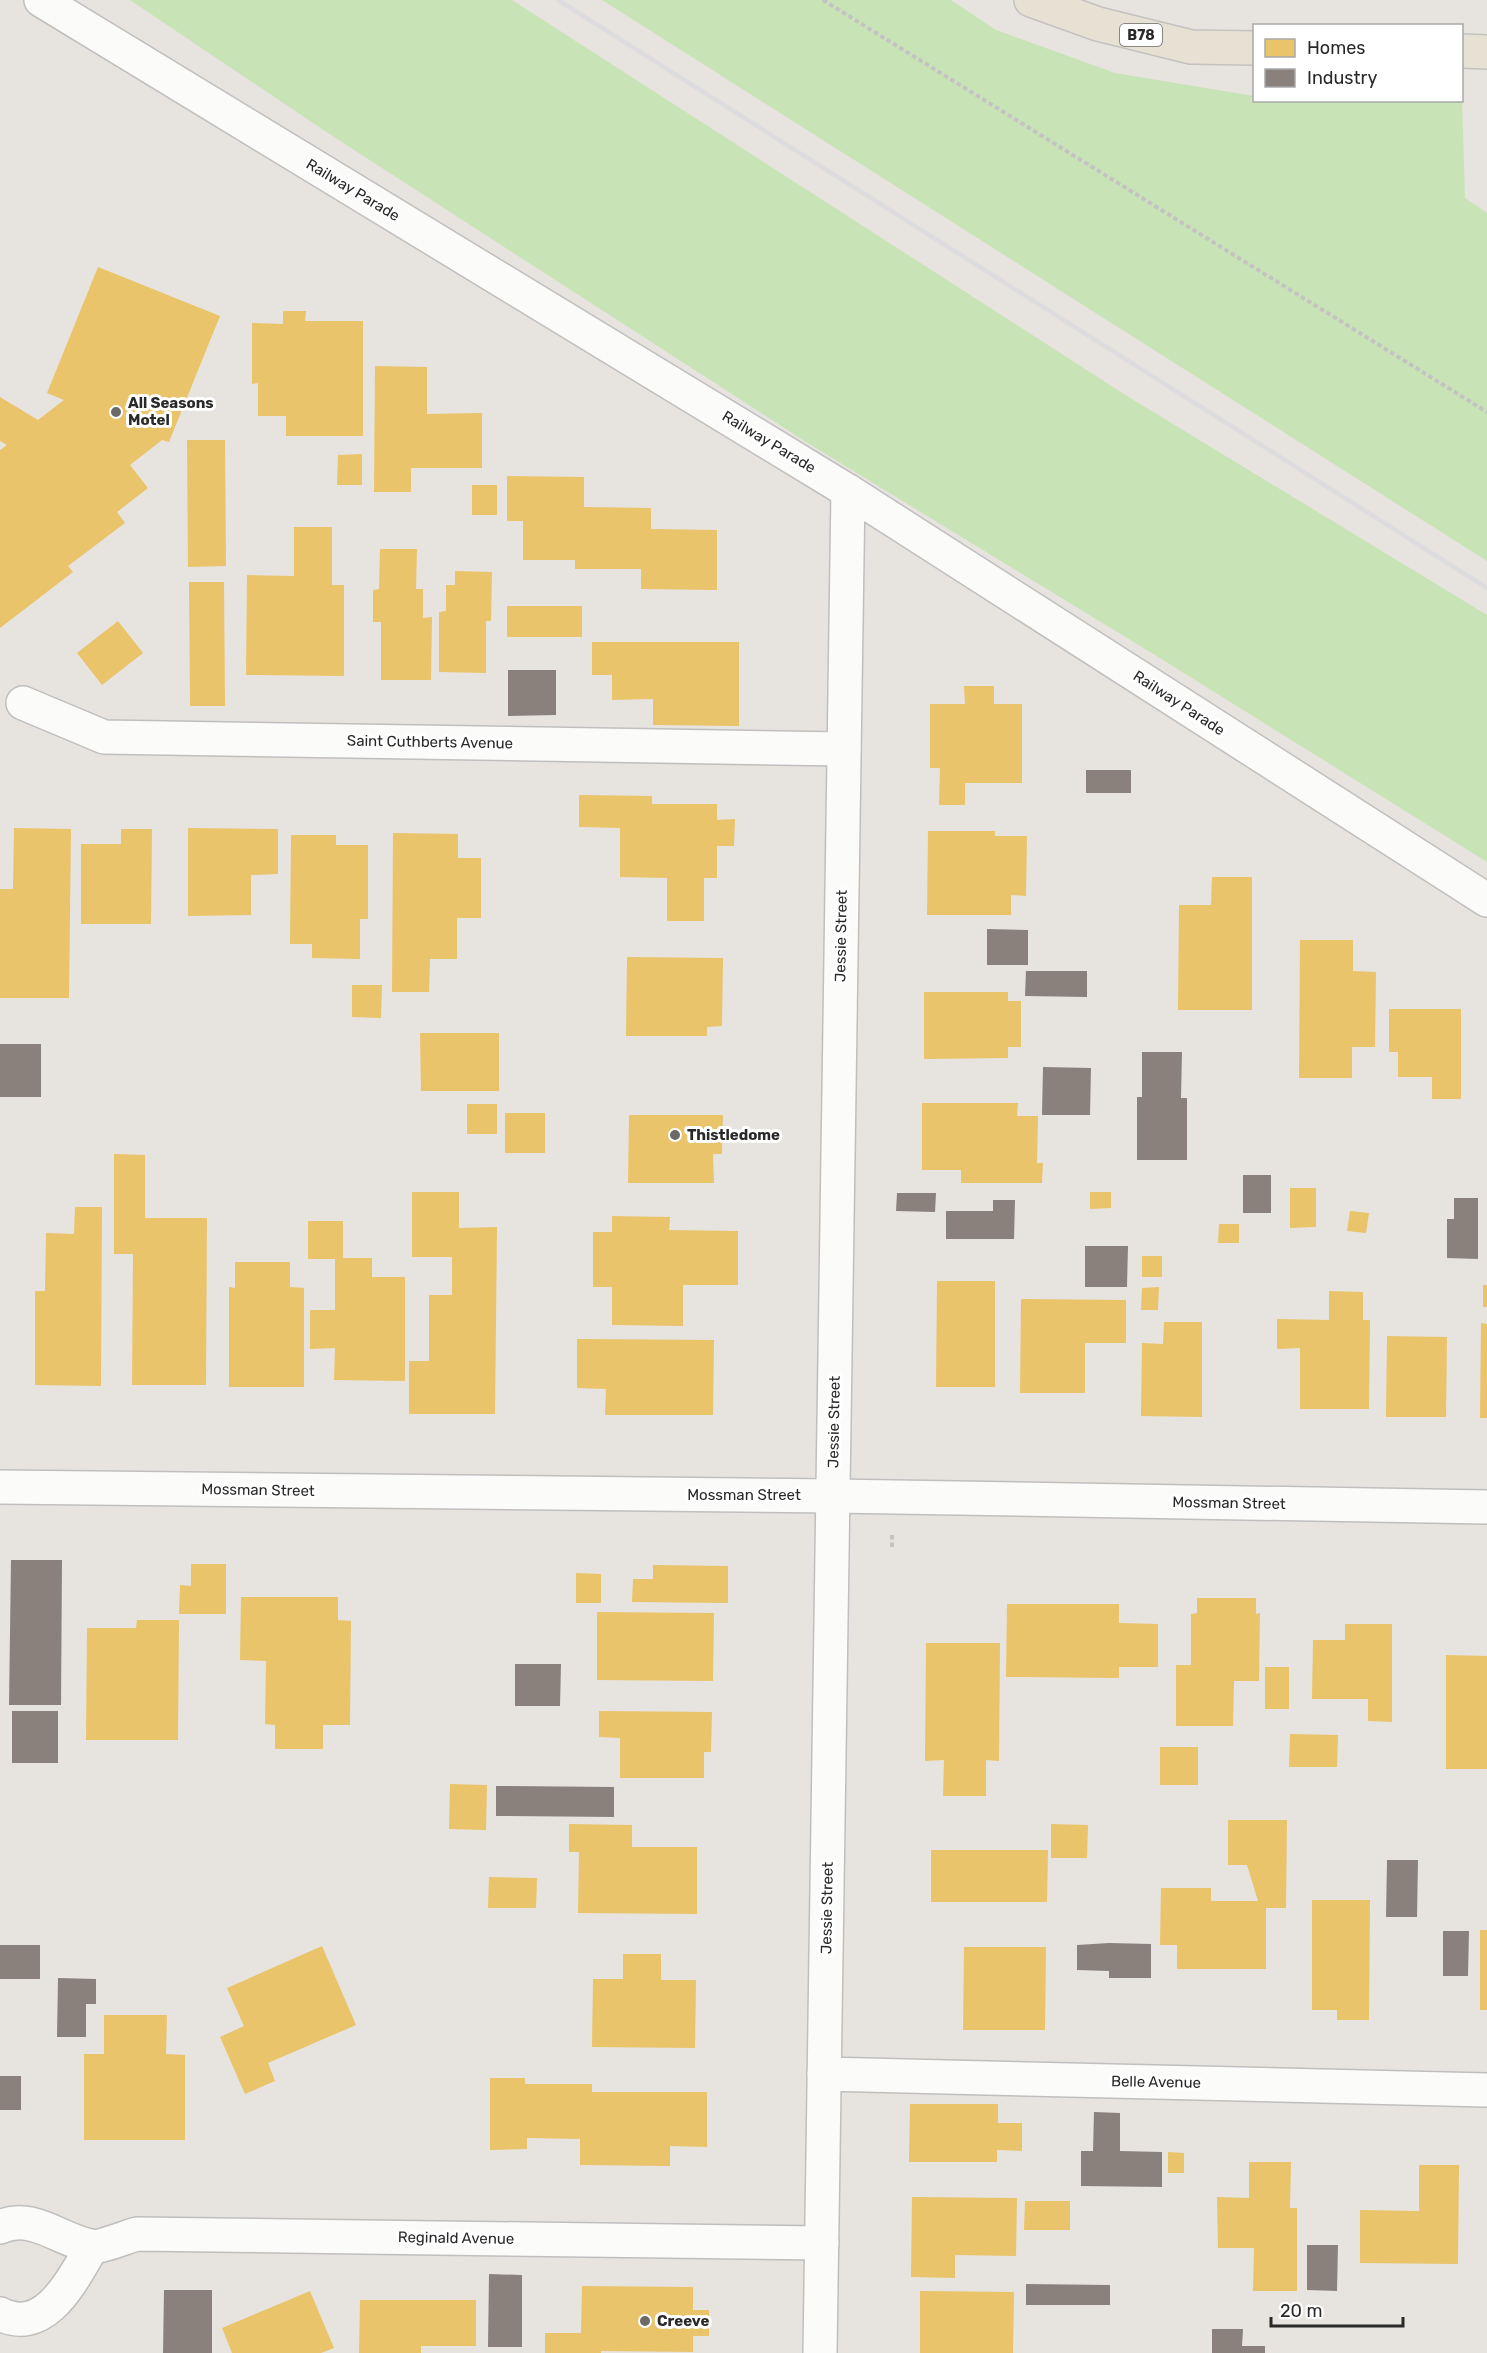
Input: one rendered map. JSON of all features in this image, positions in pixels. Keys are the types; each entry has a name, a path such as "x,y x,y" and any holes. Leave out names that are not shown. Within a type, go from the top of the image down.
{"main road":[{"name":"B78","path":"1031,0 1098,24 1191,47 1253,48"},
{"path":"1463,51 1487,52"}],"street":[{"name":"Railway Parade","path":"41,0 848,491 1487,900"},
{"name":"Jessie Street","path":"820,2353 848,491"},
{"name":"Saint Cuthberts Avenue","path":"23,703 104,737 844,749"},
{"name":"Mossman Street","path":"0,1487 833,1496 1487,1507"},
{"name":"Belle Avenue","path":"824,2074 1487,2090"},
{"path":"0,2227 24,2222 92,2247 65,2290 55,2303 41,2314 24,2319 0,2314"},
{"name":"Reginald Avenue","path":"92,2247 137,2234 822,2243"}],"path":[{"path":"823,0 1487,412"}],"green space":[{"path":"130,0 512,0 1127,396 1487,615 1487,862 1155,655 806,442 331,135"},
{"path":"602,0 951,0 996,30 1115,73 1253,96 1253,102 1462,102 1465,198 1487,213 1487,561"}],"building: Homes":[{"path":"98,267 220,316 169,442 162,440 130,465 148,488 117,512 125,523 68,566 73,572 0,628 0,450 7,445 0,441 0,397 38,420 64,400 47,393"},
{"path":"283,311 306,311 305,321 363,321 363,436 286,436 286,416 258,416 258,383 252,384 252,323 283,324"},
{"path":"375,366 427,367 427,414 482,413 482,468 411,468 411,492 374,492"},
{"path":"187,440 225,440 226,566 188,567"},
{"path":"362,454 362,485 337,485 338,455"},
{"path":"507,476 584,477 584,507 651,508 651,529 717,530 717,590 641,589 641,569 575,569 575,560 523,560 523,521 507,521"},
{"path":"472,485 497,485 497,515 472,515"},
{"path":"294,527 332,527 332,585 344,585 344,676 246,675 247,575 294,576"},
{"path":"380,549 417,549 416,589 423,589 423,618 432,617 431,680 381,680 381,622 373,622 373,590 379,589"},
{"path":"455,571 492,572 491,621 486,621 486,673 439,672 439,612 446,611 446,585 455,585"},
{"path":"189,582 224,582 225,706 190,706"},
{"path":"507,606 582,606 582,637 507,637"},
{"path":"118,621 143,653 102,685 77,653"},
{"path":"592,642 739,642 739,726 653,725 653,699 612,700 612,675 592,675"},
{"path":"964,686 994,686 994,704 1022,704 1022,783 965,783 965,805 939,805 940,768 930,768 930,704 965,704"},
{"path":"579,795 652,796 652,804 717,804 717,820 735,819 734,846 717,846 717,878 704,878 704,921 667,921 667,878 620,877 620,828 579,827"},
{"path":"14,828 71,829 69,998 0,998 0,889 13,889"},
{"path":"188,828 278,829 278,874 251,875 251,915 188,916"},
{"path":"121,829 152,829 151,924 81,924 81,844 121,844"},
{"path":"928,831 995,831 995,836 1027,836 1026,896 1011,895 1011,915 927,915"},
{"path":"393,833 458,834 458,858 481,858 481,918 457,918 457,959 430,959 429,992 392,992"},
{"path":"291,835 336,835 336,845 368,845 368,919 360,919 360,959 312,958 312,944 290,944"},
{"path":"1212,877 1252,877 1252,1010 1178,1010 1179,905 1211,905"},
{"path":"1300,940 1353,940 1353,971 1376,972 1375,1047 1352,1047 1352,1078 1299,1078"},
{"path":"627,957 723,958 722,1026 707,1027 707,1036 626,1036"},
{"path":"352,985 382,985 381,1018 352,1017"},
{"path":"924,992 1008,992 1008,1001 1021,1001 1021,1047 1008,1047 1008,1058 924,1059"},
{"path":"1389,1009 1461,1009 1461,1099 1432,1099 1432,1077 1398,1077 1398,1052 1389,1052"},
{"path":"420,1033 499,1033 499,1091 421,1091"},
{"path":"922,1103 1018,1103 1017,1116 1038,1116 1037,1163 1043,1163 1042,1183 961,1183 961,1170 922,1170"},
{"path":"467,1104 497,1104 497,1134 467,1134"},
{"path":"505,1113 545,1113 545,1153 505,1153"},
{"name":"Thistledome","path":"629,1115 723,1115 722,1154 713,1154 714,1183 628,1183"},
{"path":"114,1154 145,1155 145,1218 207,1218 206,1385 132,1385 133,1254 114,1254"},
{"path":"1290,1188 1316,1188 1316,1227 1290,1228"},
{"path":"412,1192 459,1192 459,1228 497,1227 495,1414 409,1414 409,1361 429,1361 429,1295 452,1295 452,1257 412,1257"},
{"path":"1090,1192 1111,1192 1111,1208 1090,1209"},
{"path":"75,1207 102,1207 101,1386 35,1385 35,1291 45,1291 46,1233 74,1234"},
{"path":"1350,1211 1369,1213 1366,1233 1347,1231"},
{"path":"612,1216 670,1217 669,1230 738,1231 738,1285 683,1285 683,1326 612,1325 612,1287 593,1287 593,1232 612,1232"},
{"path":"308,1221 343,1221 343,1258 372,1258 372,1277 405,1277 405,1381 334,1380 335,1348 310,1349 310,1310 335,1310 335,1259 308,1259"},
{"path":"1219,1224 1239,1224 1239,1243 1218,1243"},
{"path":"1142,1256 1162,1256 1162,1277 1142,1277"},
{"path":"235,1262 290,1262 290,1287 304,1288 304,1387 229,1387 229,1287 235,1288"},
{"path":"937,1281 995,1281 995,1387 936,1387"},
{"path":"1483,1285 1487,1285 1487,1307 1483,1307"},
{"path":"1159,1287 1158,1310 1141,1310 1142,1288"},
{"path":"1329,1291 1363,1292 1363,1320 1370,1320 1369,1409 1300,1409 1300,1348 1277,1349 1277,1319 1329,1320"},
{"path":"1021,1299 1126,1300 1126,1343 1085,1343 1085,1393 1020,1393"},
{"path":"1164,1322 1202,1322 1202,1417 1141,1416 1142,1343 1163,1344"},
{"path":"1481,1323 1487,1324 1487,1418 1480,1418"},
{"path":"1387,1336 1447,1337 1446,1417 1386,1417"},
{"path":"577,1339 714,1340 713,1415 605,1415 606,1389 577,1388"},
{"path":"191,1564 226,1564 226,1614 179,1614 180,1585 191,1586"},
{"path":"653,1565 728,1566 728,1603 632,1602 633,1579 653,1579"},
{"path":"576,1573 601,1574 601,1603 576,1603"},
{"path":"241,1597 338,1597 338,1620 351,1621 350,1725 323,1725 323,1749 275,1749 275,1725 265,1724 266,1661 240,1660"},
{"path":"1197,1598 1256,1598 1256,1614 1260,1613 1259,1681 1234,1681 1233,1726 1176,1726 1176,1665 1191,1665 1191,1614 1197,1613"},
{"path":"1007,1604 1119,1604 1119,1623 1158,1624 1158,1667 1119,1667 1119,1678 1006,1677"},
{"path":"597,1612 714,1613 713,1681 597,1680"},
{"path":"137,1620 179,1620 178,1740 86,1740 87,1628 136,1628"},
{"path":"1345,1624 1392,1624 1392,1722 1368,1721 1368,1699 1312,1699 1313,1640 1345,1640"},
{"path":"926,1643 1000,1643 999,1761 986,1760 986,1796 943,1796 944,1760 925,1761"},
{"path":"1446,1655 1487,1656 1487,1769 1446,1769"},
{"path":"1265,1667 1289,1667 1289,1709 1265,1709"},
{"path":"599,1711 712,1712 711,1752 704,1752 704,1778 620,1778 620,1738 599,1737"},
{"path":"1290,1734 1338,1735 1337,1767 1289,1767"},
{"path":"1160,1747 1198,1747 1198,1785 1160,1785"},
{"path":"450,1784 487,1785 486,1830 449,1829"},
{"path":"1228,1820 1287,1820 1286,1908 1266,1908 1266,1969 1177,1969 1177,1945 1160,1945 1161,1888 1211,1888 1211,1901 1258,1901 1247,1865 1228,1865"},
{"path":"569,1824 632,1825 632,1847 697,1847 697,1914 578,1913 579,1852 569,1852"},
{"path":"1051,1824 1088,1825 1087,1858 1051,1858"},
{"path":"931,1850 1048,1850 1047,1902 931,1902"},
{"path":"489,1877 537,1878 536,1908 488,1908"},
{"path":"1312,1900 1370,1900 1369,2020 1337,2020 1337,2010 1312,2010"},
{"path":"1480,1930 1487,1930 1487,2010 1480,2010"},
{"path":"322,1946 356,2025 268,2063 275,2081 245,2094 220,2037 244,2026 227,1988"},
{"path":"964,1947 1046,1947 1045,2030 963,2030"},
{"path":"623,1954 661,1954 661,1980 696,1980 695,2048 592,2047 593,1979 623,1979"},
{"path":"104,2015 167,2015 166,2054 185,2055 185,2140 84,2140 84,2054 104,2054"},
{"path":"490,2078 525,2078 525,2084 592,2084 592,2092 707,2092 707,2147 670,2146 670,2166 580,2165 580,2139 527,2138 527,2149 490,2150"},
{"path":"910,2104 998,2104 998,2123 1022,2123 1022,2151 997,2150 997,2162 909,2162"},
{"path":"1168,2152 1184,2153 1184,2173 1168,2173"},
{"path":"1249,2162 1291,2162 1290,2208 1297,2208 1297,2291 1253,2291 1254,2248 1218,2248 1217,2197 1249,2198"},
{"path":"1419,2165 1459,2165 1458,2264 1360,2263 1360,2210 1419,2211"},
{"path":"912,2197 1017,2198 1016,2256 955,2255 955,2278 911,2277"},
{"path":"1025,2201 1070,2201 1070,2230 1024,2230"},
{"name":"Creeve","path":"582,2286 693,2287 693,2310 709,2310 709,2336 693,2336 693,2352 545,2353 545,2333 581,2333"},
{"path":"310,2291 334,2348 321,2353 232,2353 222,2328"},
{"path":"920,2291 1014,2292 1013,2353 920,2353"},
{"path":"360,2300 476,2300 476,2346 421,2346 421,2353 359,2353"}],"building: Industry":[{"path":"508,670 556,670 556,715 508,716"},
{"path":"1086,770 1131,770 1131,793 1086,793"},
{"path":"987,929 1028,930 1028,965 987,965"},
{"path":"1026,971 1087,971 1087,997 1025,996"},
{"path":"0,1044 41,1044 41,1097 0,1097"},
{"path":"1142,1052 1182,1052 1181,1098 1187,1098 1187,1160 1137,1160 1137,1097 1142,1097"},
{"path":"1043,1067 1091,1068 1090,1115 1042,1115"},
{"path":"1243,1175 1271,1175 1271,1213 1243,1213"},
{"path":"897,1193 936,1193 935,1212 896,1211"},
{"path":"1454,1198 1478,1198 1478,1259 1447,1258 1447,1219 1454,1219"},
{"path":"993,1200 1015,1200 1014,1239 946,1239 946,1211 993,1211"},
{"path":"1085,1246 1128,1246 1127,1287 1085,1287"},
{"path":"11,1560 62,1560 61,1705 9,1705"},
{"path":"515,1664 561,1664 560,1706 515,1706"},
{"path":"12,1711 58,1711 58,1763 12,1763"},
{"path":"496,1786 614,1787 614,1817 496,1816"},
{"path":"1387,1860 1418,1860 1417,1917 1386,1917"},
{"path":"1443,1931 1469,1931 1468,1976 1443,1976"},
{"path":"1151,1944 1151,1978 1109,1978 1109,1971 1077,1970 1077,1945"},
{"path":"0,1945 40,1945 40,1979 0,1979"},
{"path":"58,1978 96,1979 96,2004 86,2004 86,2037 57,2037"},
{"path":"0,2076 21,2076 21,2110 0,2110"},
{"path":"1094,2112 1120,2113 1120,2151 1162,2152 1162,2187 1081,2186 1081,2151 1093,2151"},
{"path":"1307,2245 1338,2245 1337,2291 1307,2290"},
{"path":"489,2274 522,2275 522,2347 488,2347"},
{"path":"1026,2284 1110,2285 1110,2305 1026,2305"},
{"path":"164,2290 212,2290 212,2353 163,2353"},
{"path":"1212,2329 1243,2329 1242,2346 1265,2346 1265,2353 1212,2353"}],"railway":[{"path":"558,0 1487,588"}],"place":[{"name":"All Seasons Motel","path":"116,412"},
{"name":"Thistledome","path":"675,1135"},
{"name":"Creeve","path":"645,2321"}]}
